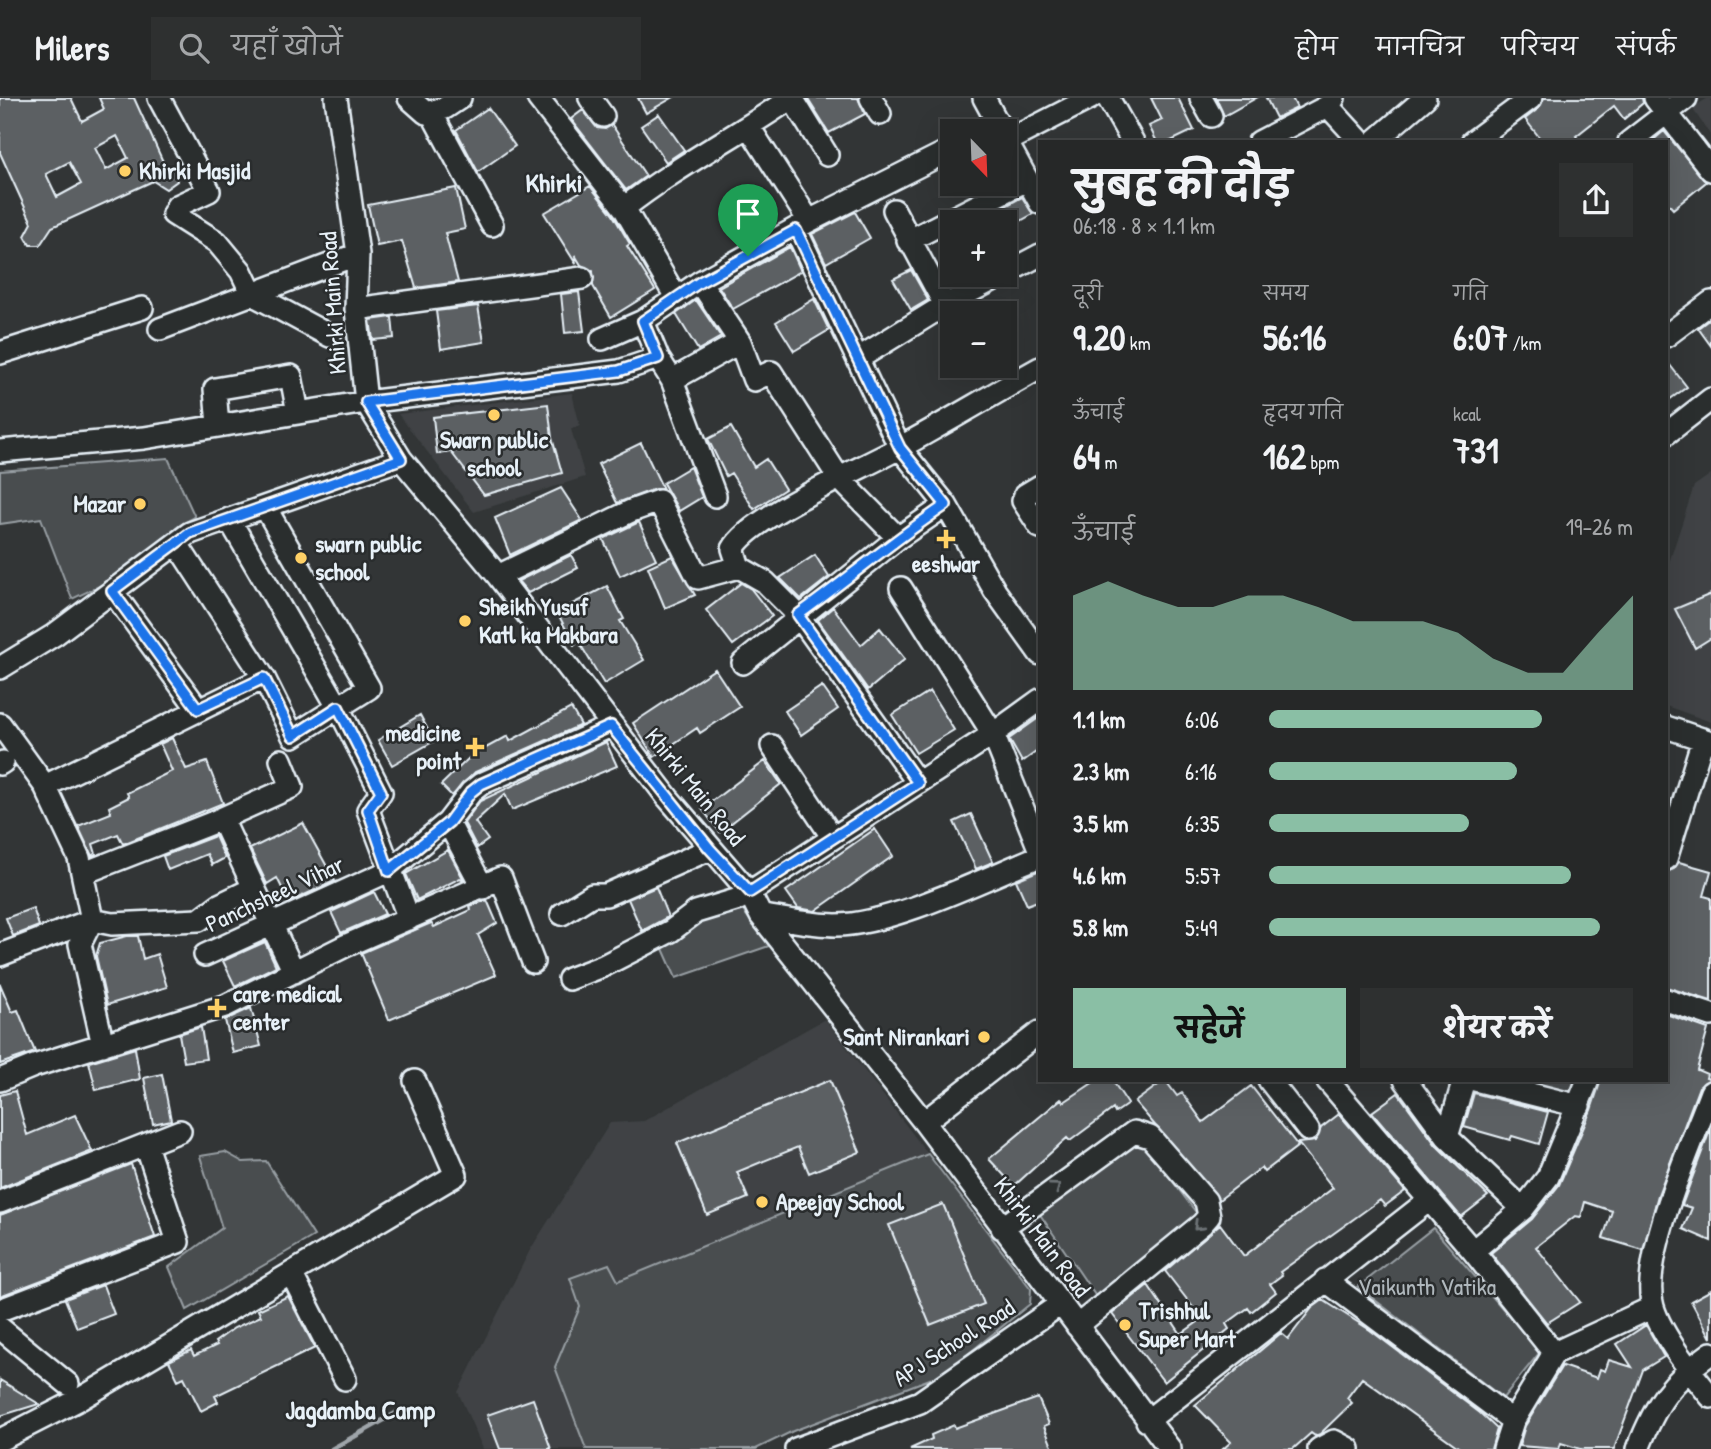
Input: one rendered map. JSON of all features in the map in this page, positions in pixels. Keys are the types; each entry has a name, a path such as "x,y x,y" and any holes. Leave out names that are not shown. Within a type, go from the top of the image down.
{"street":[{"path":"159,98 209,191 177,206 173,214 218,242 241,271 252,294 330,337"},
{"name":"Khirki Main Road","path":"336,98 358,254 356,309 366,402 401,459 498,576 611,726 710,849 750,892 761,916 923,1122 1170,1449"},
{"path":"410,98 426,113 445,108 460,98"},
{"path":"538,98 624,208 677,299"},
{"path":"590,98 603,116"},
{"path":"624,208 659,181 792,98 827,155"},
{"path":"984,98 993,119"},
{"path":"1017,126 1091,98"},
{"path":"1108,98 1132,140"},
{"path":"1376,140 1424,98"},
{"path":"1475,140 1531,98"},
{"path":"1631,140 1661,106 1686,98"},
{"path":"1263,140 1331,102 1360,140"},
{"path":"1661,106 1711,170"},
{"path":"431,112 492,225"},
{"path":"749,127 803,226 900,448 946,505 995,591 1038,651"},
{"path":"602,339 643,321 700,282 940,155"},
{"path":"1017,163 1038,199"},
{"path":"908,241 1027,180"},
{"path":"894,210 908,241 943,301"},
{"path":"160,329 358,254"},
{"path":"1017,267 1038,256"},
{"path":"356,309 582,278"},
{"path":"700,282 740,342 754,380 771,372 839,478 898,538"},
{"path":"952,301 979,287"},
{"path":"1668,334 1711,302"},
{"path":"0,353 142,308"},
{"path":"859,358 940,308"},
{"path":"643,321 658,358 672,380 715,496"},
{"path":"672,380 740,342"},
{"path":"0,451 144,438 366,402 619,371 658,358"},
{"path":"738,567 733,548 738,539 839,478 900,448 1038,369"},
{"path":"218,426 215,389 291,376 298,413"},
{"path":"1668,432 1711,399"},
{"path":"0,668 54,635 190,533 401,459"},
{"path":"1038,487 1025,495 1023,501 1038,524"},
{"path":"498,576 631,511 659,501 698,578 738,567 765,582 798,615 918,783"},
{"path":"743,663 798,615 866,566 898,538 946,505"},
{"path":"177,544 264,678 293,736 369,688 265,507"},
{"path":"229,519 338,707 381,792 368,810 409,919"},
{"path":"901,589 993,734 1038,849"},
{"path":"112,591 198,709"},
{"path":"45,786 264,678"},
{"path":"569,979 603,966 671,930 696,912 739,899 993,734 1038,701"},
{"path":"0,724 45,786 70,835 83,873 92,920 80,944 103,1045"},
{"name":"Panchsheel Vihar","path":"205,956 389,871 449,822 471,792 481,784 611,726"},
{"path":"1668,728 1707,741 1675,800 1668,846"},
{"path":"772,746 833,838"},
{"path":"83,873 222,819 292,787 281,760"},
{"path":"222,819 294,972"},
{"path":"449,822 483,888"},
{"path":"562,914 592,895 606,895 710,849"},
{"path":"761,916 835,925 860,922 896,912 1038,855"},
{"path":"0,1080 225,1006 501,878 533,961"},
{"path":"0,955 92,920 112,924 199,920 219,905 254,888"},
{"path":"1668,1001 1711,1015"},
{"path":"923,1122 1038,1034"},
{"path":"0,1440 80,1399 456,1175 415,1081"},
{"path":"1271,1082 1308,1130"},
{"path":"1406,1082 1447,1138 1523,1209"},
{"path":"1447,1138 1463,1082"},
{"path":"1483,1082 1579,1105"},
{"path":"1473,1251 1523,1209 1548,1177 1587,1082"},
{"path":"1335,1084 1553,1353"},
{"path":"1711,1092 1655,1248 1653,1307 1689,1371 1711,1397"},
{"path":"0,1202 180,1131"},
{"path":"1002,1228 1134,1132 1150,1137 1206,1201 1209,1216 1202,1224 1077,1326"},
{"path":"0,1310 178,1242 146,1144"},
{"path":"1147,1420 1429,1201"},
{"path":"291,1273 345,1379"},
{"path":"1325,1280 1513,1422"},
{"name":"APJ School Road","path":"796,1449 920,1402 1059,1305"},
{"path":"1504,1449 1513,1422 1553,1353 1653,1307"},
{"path":"0,1328 68,1384"},
{"path":"1638,1449 1653,1410 1689,1371 1711,1353"},
{"path":"1319,1449 1334,1441 1349,1449"}],"shaded area":[{"path":"1711,98 1711,136 1692,108"},
{"name":"Swarn public school","path":"572,393 580,426 571,429 585,477 474,512 398,414"},
{"path":"1711,474 1711,722 1668,707 1668,566 1694,486"},
{"name":"Apeejay School","path":"825,1019 1031,1289 1030,1304 756,1449 483,1449 458,1392 530,1250 610,1123 644,1121"}],"green space":[{"path":"168,458 195,517 180,525 110,581 72,599 41,518 0,524 0,471"},
{"path":"738,904 769,946 676,978 660,942 680,929"},
{"path":"1519,1082 1574,1082 1569,1098"},
{"path":"1136,1133 1198,1215 1097,1298 1039,1213"},
{"path":"225,1152 243,1162 266,1161 314,1236 187,1310 169,1267 222,1228 200,1156"},
{"path":"928,1154 1031,1289 1030,1304 943,1374 793,1431 756,1449 586,1449 555,1367 580,1307 570,1278 609,1264 618,1281"},
{"name":"Vaikunth Vatika","path":"1433,1228 1540,1352 1503,1398 1358,1287"}],"building":[{"name":"Khirki Masjid","path":"0,98 71,98 82,121 104,109 99,98 134,98 164,164 174,168 177,181 166,189 153,181 52,227 40,245 30,245 25,236 32,223 0,153","holes":["117,136 128,158 106,170 95,148","69,162 81,184 57,197 46,174"]},
{"path":"638,98 672,98 646,113"},
{"path":"807,98 858,98 865,114 829,133"},
{"path":"1151,98 1178,98 1194,130 1173,140 1156,140 1149,126 1162,120"},
{"path":"1216,98 1256,98 1224,116"},
{"path":"1266,98 1292,98 1297,108 1276,118"},
{"path":"1544,98 1642,98 1643,103 1624,119 1614,106 1576,136 1579,140 1541,140 1525,119 1539,108"},
{"path":"488,108 515,146 478,172 456,130"},
{"path":"583,110 597,128 605,129 612,125 646,176 626,190 571,119"},
{"path":"659,114 684,150 666,162 641,126"},
{"path":"1664,131 1706,182 1673,209 1668,203 1668,140 1653,140"},
{"path":"590,186 613,215 630,244 627,246 655,290 611,317 593,286 593,271 581,265 575,255 576,264 544,213"},
{"path":"456,188 465,229 445,233 458,282 416,288 402,241 377,246 368,205"},
{"path":"1022,197 1033,214 1017,223 1017,210 998,210"},
{"path":"855,212 870,238 826,263 812,234"},
{"path":"790,247 801,271 733,309 719,287"},
{"path":"911,270 928,300 911,310 893,279"},
{"path":"579,292 584,331 565,333 561,294"},
{"path":"814,299 829,330 794,351 776,322"},
{"path":"696,300 721,337 698,350 676,314"},
{"path":"478,306 484,342 441,349 436,311"},
{"path":"392,317 394,338 373,340 370,320"},
{"path":"1711,318 1711,346 1698,328"},
{"path":"1668,363 1687,387 1668,401"},
{"path":"548,404 552,438 562,473 484,495 451,452 437,454 433,417"},
{"path":"731,427 754,467 766,459 785,489 754,509 731,473 726,476 708,439"},
{"path":"641,443 663,489 655,489 617,503 598,464"},
{"path":"690,467 702,497 679,511 663,483"},
{"path":"561,488 582,520 510,555 495,518"},
{"path":"639,522 656,559 620,576 603,539"},
{"path":"571,555 578,568 528,593 518,581"},
{"path":"815,555 829,577 801,599 780,578"},
{"path":"672,556 695,595 665,608 648,567"},
{"path":"741,583 751,589 772,616 733,645 706,610"},
{"path":"607,586 624,619 620,621 644,660 604,684 579,642 574,645 557,612"},
{"path":"1711,594 1711,638 1695,648 1675,609"},
{"path":"833,607 861,645 880,628 905,659 868,690 818,620"},
{"path":"715,669 740,707 700,733 697,728 654,757 633,723"},
{"path":"822,686 838,709 801,735 785,711"},
{"path":"930,691 954,730 916,753 892,715"},
{"path":"571,708 581,725 475,772 452,796 441,785 471,756 508,736 510,741"},
{"path":"420,715 434,741 392,765 378,740"},
{"path":"1038,718 1038,750 1022,762 1009,739"},
{"path":"172,738 186,769 207,762 223,803 123,844 118,834 93,844 96,854 92,856 78,826 111,813 109,807 129,797 127,793 172,771 160,744"},
{"path":"606,742 617,766 512,810 505,794 475,822 488,840 477,848 464,823 480,801"},
{"path":"765,761 781,784 720,832 702,809"},
{"path":"971,814 993,862 976,869 954,822"},
{"path":"303,823 335,881 289,902 277,878 267,884 250,849"},
{"path":"875,829 893,856 815,911 798,908 786,891"},
{"path":"215,836 225,858 212,865 207,854 168,870 163,856"},
{"path":"448,850 464,880 460,878 417,900 406,874"},
{"path":"1679,862 1711,871 1704,896 1711,898 1711,1001 1668,988 1668,871 1674,869"},
{"path":"1038,871 1038,901 1027,905 1016,880"},
{"path":"656,887 668,917 642,931 628,899"},
{"path":"374,892 385,914 341,933 331,912"},
{"path":"487,900 497,923 478,935 496,975 389,1020 361,953 431,923 434,927 471,910 470,906"},
{"path":"33,908 39,926 13,936 6,918"},
{"path":"138,936 143,959 157,954 167,987 107,1005 96,956 100,943"},
{"path":"265,942 276,966 235,986 223,961"},
{"path":"0,984 12,1012 18,1010 35,1052 0,1064"},
{"path":"251,1008 261,1046 233,1053 225,1020"},
{"path":"1668,1015 1708,1029 1697,1070 1711,1079 1699,1087 1658,1195 1643,1250 1603,1238 1612,1211 1585,1202 1581,1217 1575,1216 1536,1247 1580,1302 1547,1323 1491,1253 1532,1219 1559,1185 1600,1082 1668,1082"},
{"path":"201,1027 206,1059 184,1062 179,1034"},
{"path":"135,1048 140,1079 96,1090 89,1062"},
{"path":"162,1074 171,1120 153,1124 144,1078"},
{"path":"830,1080 860,1152 809,1173 798,1147 737,1172 748,1198 707,1215 677,1143"},
{"path":"1094,1082 1113,1082 1128,1104 1115,1113 1113,1109 1070,1141 1067,1138 1014,1186 989,1159 1061,1099 1064,1102"},
{"path":"1162,1082 1166,1082 1177,1096 1182,1093 1203,1122 1251,1086 1298,1146 1264,1172 1261,1168 1219,1200 1135,1102"},
{"path":"15,1091 27,1135 75,1115 92,1151 0,1188 0,1095"},
{"path":"1398,1093 1436,1145 1488,1196 1461,1217 1372,1112"},
{"path":"1474,1093 1548,1112 1539,1144 1512,1136 1510,1140 1464,1127"},
{"path":"1339,1114 1405,1191 1385,1206 1380,1200 1280,1272 1282,1275 1270,1284 1276,1292 1251,1312 1248,1308 1226,1324 1229,1329 1164,1382 1112,1314 1148,1285 1181,1334 1202,1319 1165,1271 1220,1224 1244,1256 1333,1188 1298,1143 1315,1141 1321,1128"},
{"path":"1711,1128 1711,1241 1683,1229 1692,1208 1682,1205"},
{"path":"131,1164 155,1237 0,1296 0,1215"},
{"path":"943,1204 984,1304 930,1325 889,1225"},
{"path":"103,1285 114,1314 77,1328 65,1299"},
{"path":"1711,1290 1711,1338 1691,1301"},
{"path":"288,1296 315,1348 215,1396 218,1402 201,1411 184,1377 178,1380 169,1361 191,1350 194,1356 217,1345 215,1342 234,1328 261,1316 258,1310"},
{"path":"1323,1300 1370,1330 1480,1413 1497,1429 1491,1449 1461,1449 1362,1378 1347,1398 1352,1403 1320,1434 1315,1436 1311,1433 1293,1449 1223,1449 1231,1442 1195,1405 1281,1333 1288,1339 1312,1308"},
{"path":"1646,1325 1664,1357 1643,1370 1614,1449 1580,1449 1561,1443 1559,1449 1519,1446 1525,1426 1562,1366 1597,1378 1600,1369 1605,1371 1609,1360 1632,1367 1617,1344"},
{"path":"0,1380 39,1404 0,1416"},
{"path":"1038,1398 1049,1424 1044,1426 1053,1449 910,1449 932,1439 931,1435 954,1425 955,1428"},
{"path":"533,1399 551,1449 500,1449 487,1415"}],"waterway":[{"path":"332,1449 398,1412"}],"place":[{"name":"Khirki Masjid","path":"125,171"},
{"name":"Swarn public school","path":"494,415"},
{"name":"Mazar","path":"140,504"},
{"name":"eeshwar","path":"946,539"},
{"name":"swarn public school","path":"301,558"},
{"name":"Sheikh Yusuf Katl ka Makbara","path":"465,621"},
{"name":"medicine point","path":"475,747"},
{"name":"care medical center","path":"217,1008"},
{"name":"Sant Nirankari","path":"984,1037"},
{"name":"Apeejay School","path":"762,1202"},
{"name":"Trishhul Super Mart","path":"1125,1325"}],"district":[{"name":"Khirki","path":"554,183"},
{"name":"Jagdamba Camp","path":"360,1410"}],"route":[{"path":"796,230 900,448 946,505 898,538 866,566 798,615 918,783 750,892 710,849 611,726 481,784 471,792 449,822 389,871 368,810 381,792 338,707 293,736 264,678 250,687 198,709 112,591 190,533 401,459 366,402 619,371 658,358 643,321 700,282 748,256 796,230"}]}
